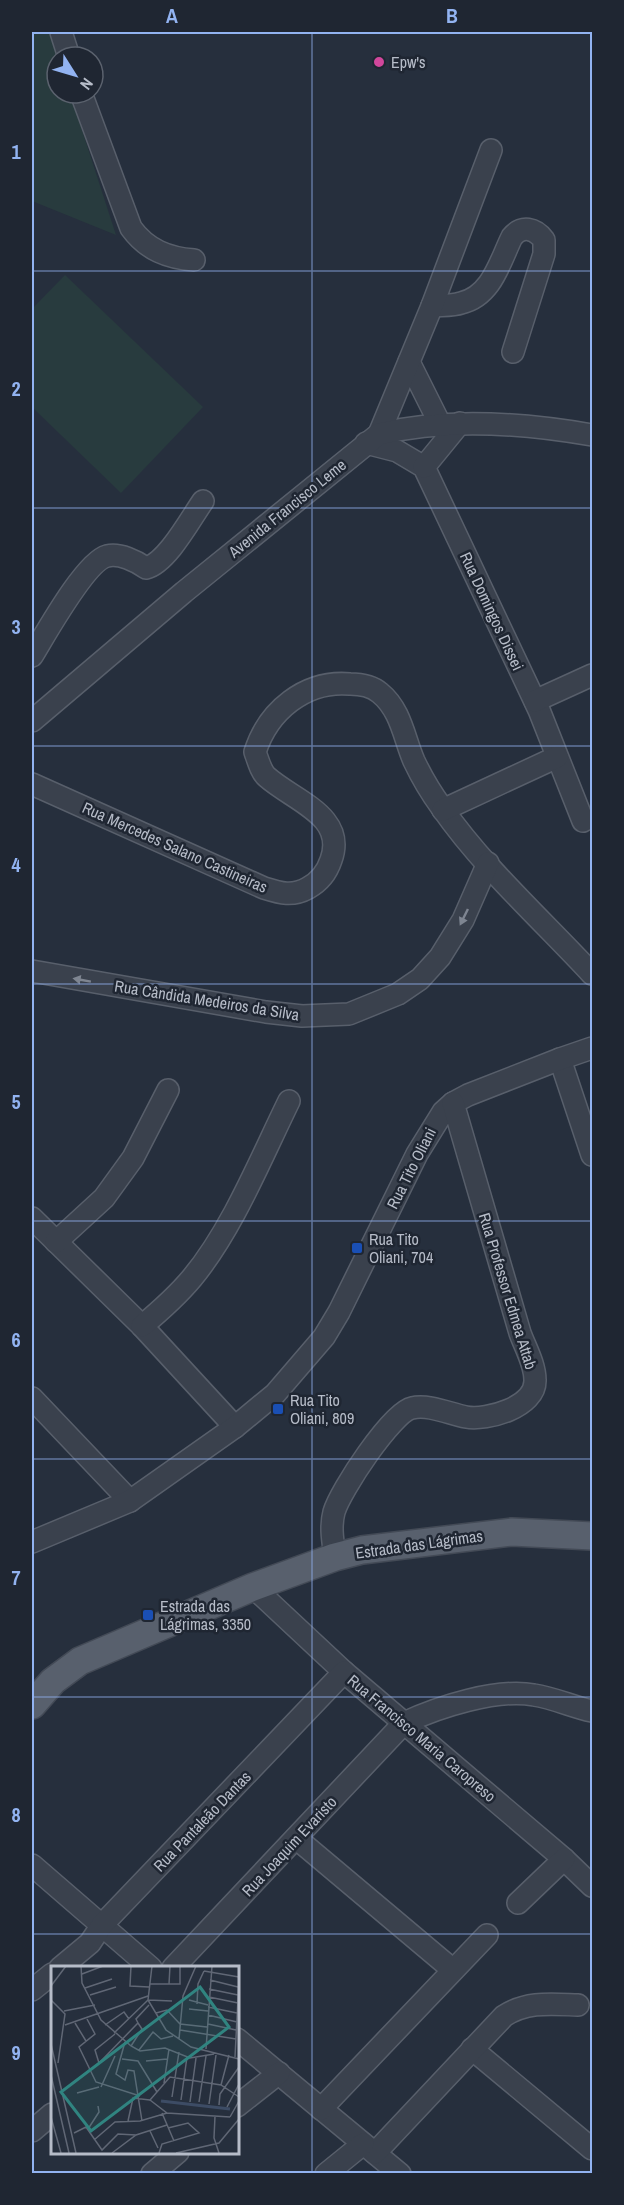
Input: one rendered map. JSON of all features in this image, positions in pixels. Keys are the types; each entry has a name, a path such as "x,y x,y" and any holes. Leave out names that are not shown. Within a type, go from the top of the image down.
{"main road":[{"name":"Estrada das Lágrimas","path":"32,1705 53,1681 80,1661 253,1587 335,1557 362,1550 512,1532 592,1536"}],"street":[{"path":"85,105 131,228 138,238 167,256 194,260"},
{"path":"409,362 450,423 424,467 373,438 409,362 432,306 491,150"},
{"path":"432,306 460,304 477,296 491,281 517,231 524,228 534,231 544,240 544,254 513,352"},
{"name":"Avenida Francisco Leme","path":"32,721 373,438 403,428 450,423 555,428 592,435"},
{"name":"Rua Domingos Dissei","path":"424,467 535,700 583,821"},
{"path":"32,656 80,581 97,562 108,556 133,560 146,568 153,566 166,554 203,501"},
{"path":"535,700 592,675"},
{"name":"Rua Mercedes Salano Castineiras","path":"32,784 264,888 292,894 318,882 328,868 335,840 329,825 313,809 265,776 255,753 261,735 296,695 316,686 340,683 362,685 378,692 392,704 413,759 443,810 488,863 592,974"},
{"path":"443,810 557,757"},
{"name":"Rua Cândida Medeiros da Silva","path":"32,971 266,1012 302,1016 348,1014 398,994 420,979 440,957 463,920 488,863"},
{"name":"Rua Tito Oliani","path":"32,1542 130,1501 236,1427 274,1394 324,1336 339,1312 417,1154 434,1123 453,1103 468,1095 592,1048"},
{"path":"560,1059 592,1155"},
{"path":"56,1242 104,1198 133,1158 168,1090"},
{"path":"142,1326 170,1303 193,1277 211,1251 232,1216 289,1101"},
{"name":"Rua Professor Edmea Attab","path":"335,1557 332,1520 335,1508 366,1457 395,1419 411,1408 422,1407 469,1418 488,1417 509,1410 525,1401 535,1386 532,1365 520,1333 453,1103"},
{"path":"32,1218 142,1326 236,1427"},
{"path":"32,1398 130,1501"},
{"name":"Rua Francisco Maria Caropreso","path":"253,1587 344,1672 564,1859 592,1886"},
{"name":"Rua Pantaleão Dantas","path":"62,1966 90,1943 102,1925 344,1672"},
{"path":"404,1723 454,1704 505,1695 533,1694 592,1711"},
{"name":"Rua Joaquim Evaristo","path":"175,1966 404,1723"},
{"path":"296,1838 453,1970"},
{"path":"518,1903 564,1859"},
{"path":"32,1865 149,1966"},
{"path":"321,2109 487,1935"},
{"path":"32,1990 51,1975"},
{"path":"326,2174 369,2149 493,2026 516,2008 534,2004 578,2005"},
{"path":"238,2040 400,2174"},
{"path":"472,2049 592,2149"},
{"path":"238,2105 279,2073"},
{"path":"32,2131 51,2115"},
{"path":"152,2174 176,2154"}],"shaded area":[{"path":"32,32 50,32 54,45 45,45 45,105 74,105 116,235 32,201"},
{"path":"65,275 203,407 121,493 32,407 32,309"}],"place":[{"name":"Epw's","path":"379,62"},
{"name":"Rua Tito Oliani, 704","path":"357,1248"},
{"name":"Rua Tito Oliani, 809","path":"278,1409"},
{"name":"Estrada das Lágrimas, 3350","path":"148,1615"}]}
